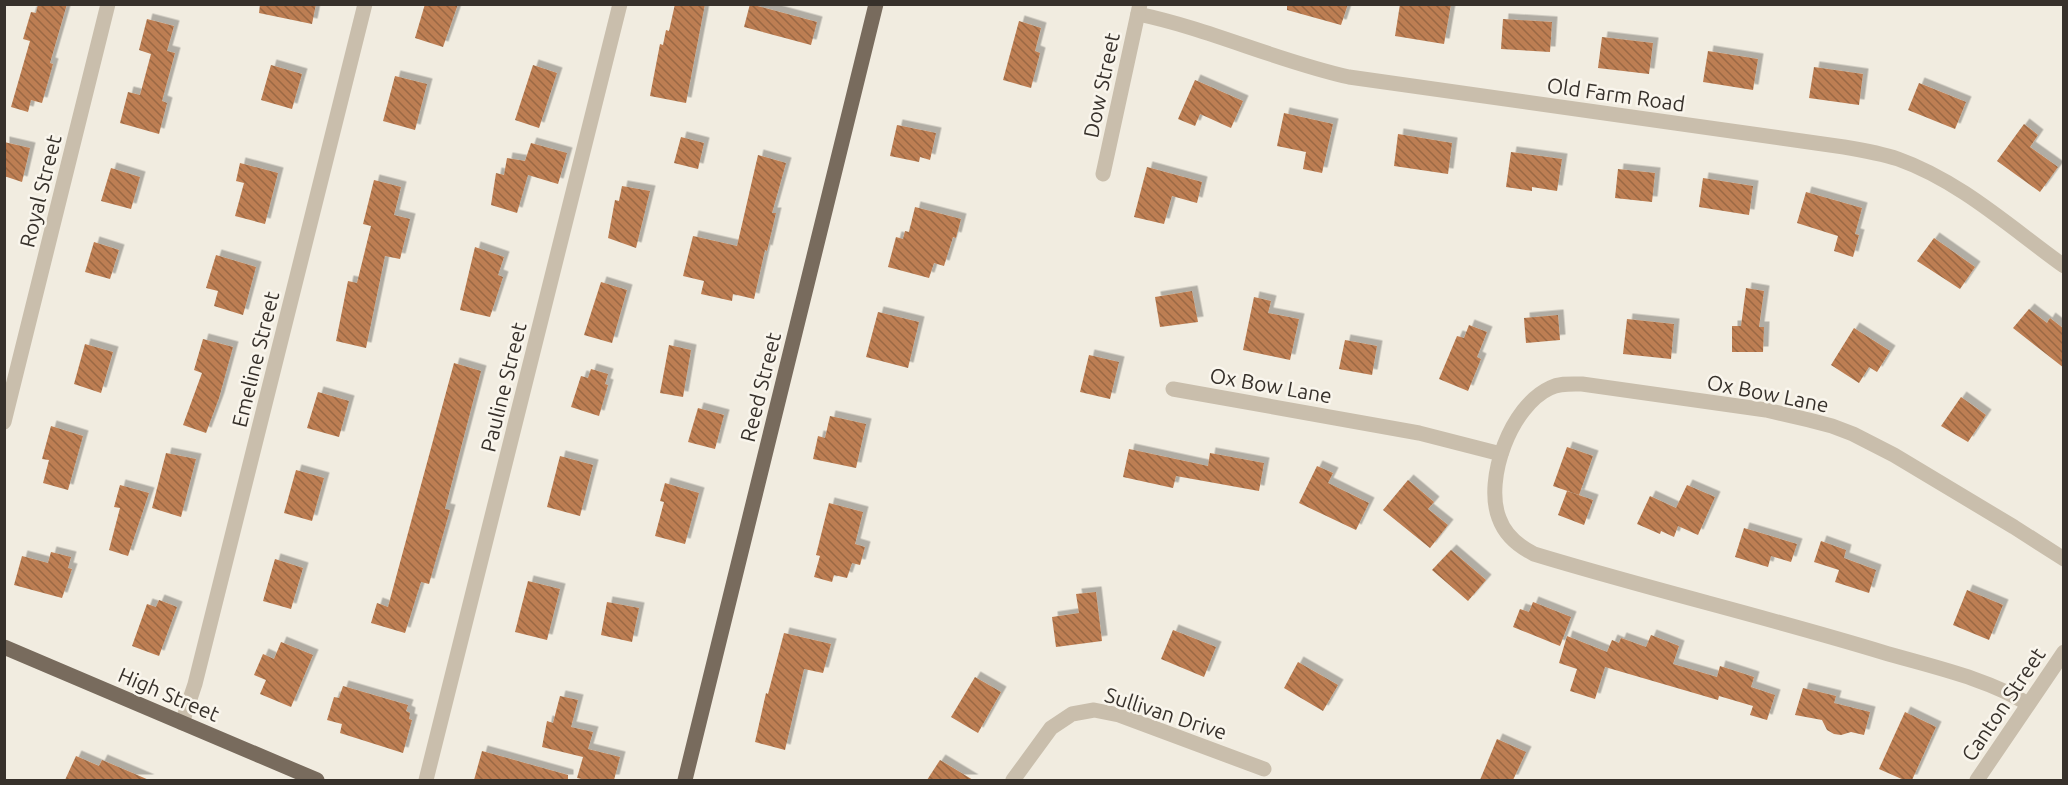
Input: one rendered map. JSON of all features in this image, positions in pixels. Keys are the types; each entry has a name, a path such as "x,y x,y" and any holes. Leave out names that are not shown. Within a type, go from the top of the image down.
{"main road":[{"name":"Reed Street","path":"685,780 876,4"},
{"name":"High Street","path":"4,647 311,779"}],"street":[{"name":"Royal Street","path":"4,422 108,4"},
{"name":"Emeline Street","path":"182,723 195,684 365,4"},
{"name":"Pauline Street","path":"426,780 620,4"},
{"name":"Dow Street","path":"1103,174 1139,9"},
{"name":"Old Farm Road","path":"1139,9 1165,20 1311,68 1349,77 1880,154 1913,165 1945,181 2064,266"},
{"name":"Ox Bow Lane","path":"2028,704 1987,684 1903,658 1534,554 1516,543 1499,518 1495,497 1501,454 1508,434 1519,415 1544,391 1562,384 1582,384 1787,414 1832,426 1873,444 2014,527 2064,560"},
{"name":"Ox Bow Lane","path":"1173,389 1419,433 1501,454"},
{"name":"Canton Street","path":"1977,780 2028,704 2061,660"},
{"name":"Sullivan Drive","path":"1012,780 1051,728 1072,714 1083,710 1119,715 1264,769"}],"building":[{"path":"38,4 67,4 50,63 53,64 42,103 31,100 28,112 11,107 30,41 23,39 31,12 36,13"},
{"path":"260,4 316,4 312,24 259,13"},
{"path":"425,4 458,4 443,47 415,38"},
{"path":"675,4 705,4 686,103 650,96 660,44 663,45 666,30 669,31"},
{"path":"750,4 817,22 811,45 744,27"},
{"path":"1287,4 1348,4 1341,25 1287,10"},
{"path":"1400,4 1451,4 1444,44 1395,36"},
{"path":"147,19 174,26 167,51 175,53 162,101 167,103 159,134 120,123 128,92 140,95 151,54 139,50"},
{"path":"1503,19 1552,22 1550,52 1501,49"},
{"path":"1019,21 1041,28 1035,51 1040,53 1031,88 1003,80"},
{"path":"1602,37 1653,43 1649,74 1598,68"},
{"path":"1708,51 1758,59 1753,90 1703,82"},
{"path":"271,65 302,74 292,109 261,100"},
{"path":"533,65 557,73 539,128 515,120"},
{"path":"1814,67 1863,74 1859,105 1809,98"},
{"path":"395,76 427,84 415,130 383,121"},
{"path":"1195,80 1243,101 1231,128 1200,114 1195,126 1178,119"},
{"path":"1919,83 1966,102 1955,129 1908,110"},
{"path":"1284,113 1333,124 1322,173 1303,169 1306,152 1277,146"},
{"path":"2024,124 2038,135 2030,147 2058,167 2040,192 1997,161"},
{"path":"897,125 936,133 930,160 920,157 919,162 890,156"},
{"path":"1398,134 1452,143 1448,174 1394,166"},
{"path":"681,137 704,143 698,169 674,163"},
{"path":"4,142 30,148 22,182 4,176"},
{"path":"531,143 567,153 558,184 528,175 517,213 491,205 496,173 504,175 507,158 525,161"},
{"path":"1511,152 1562,159 1557,191 1532,187 1532,191 1506,187"},
{"path":"758,155 786,163 772,213 776,213 754,299 733,294 732,301 701,294 704,281 683,276 693,236 737,246"},
{"path":"240,163 278,173 265,224 235,216 244,183 236,181"},
{"path":"1147,167 1202,182 1197,203 1172,196 1164,224 1134,217"},
{"path":"111,168 140,177 131,209 101,201"},
{"path":"1618,169 1655,173 1652,202 1615,198"},
{"path":"1703,178 1753,186 1749,215 1699,207"},
{"path":"374,180 401,187 394,215 410,219 400,259 385,256 366,348 336,341 348,281 357,283 371,226 363,224"},
{"path":"622,186 650,191 636,248 608,238 615,200 619,201"},
{"path":"1806,192 1862,208 1855,234 1859,235 1853,257 1834,251 1838,236 1797,223"},
{"path":"915,207 961,219 944,266 934,263 929,278 888,267 896,237 903,239 905,231 909,232"},
{"path":"1934,238 1975,267 1960,289 1917,261"},
{"path":"94,242 119,250 110,279 85,272"},
{"path":"475,247 504,257 498,275 503,277 490,317 460,310"},
{"path":"216,255 256,267 243,315 214,306 218,291 206,288"},
{"path":"601,282 627,290 612,343 584,335"},
{"path":"1746,288 1764,291 1759,327 1764,327 1763,352 1732,352 1732,326 1741,326"},
{"path":"1192,291 1198,322 1160,327 1155,297"},
{"path":"1254,297 1271,301 1268,313 1299,319 1290,360 1243,350"},
{"path":"2029,309 2047,323 2050,318 2064,329 2064,368 2013,328"},
{"path":"878,312 919,322 908,368 866,357"},
{"path":"1558,315 1560,340 1526,343 1524,318"},
{"path":"1627,319 1674,324 1671,359 1623,354"},
{"path":"1469,325 1487,332 1477,357 1481,359 1468,391 1439,379 1457,336 1464,338"},
{"path":"1854,328 1890,351 1877,372 1869,367 1859,383 1831,365"},
{"path":"203,339 233,347 219,398 206,433 183,425 202,373 194,370"},
{"path":"1345,340 1377,346 1372,375 1339,369"},
{"path":"85,344 113,352 101,393 74,384"},
{"path":"669,345 691,350 683,397 660,393"},
{"path":"1089,355 1119,362 1110,399 1080,392"},
{"path":"454,363 481,371 445,509 450,510 429,584 421,582 405,633 371,623 377,603 388,607"},
{"path":"591,369 608,374 605,384 608,385 599,416 571,407 581,376 588,378"},
{"path":"318,392 349,401 339,437 307,428"},
{"path":"1961,397 1986,415 1968,442 1941,426"},
{"path":"698,408 724,415 715,449 688,442"},
{"path":"830,416 866,424 856,468 813,459 818,436 825,438"},
{"path":"51,426 83,436 68,490 43,483 49,460 42,459"},
{"path":"1567,447 1593,456 1579,495 1553,486"},
{"path":"1129,449 1208,466 1210,453 1264,463 1259,491 1176,476 1173,488 1123,477"},
{"path":"166,453 196,459 181,517 152,508"},
{"path":"560,456 593,465 580,516 547,507"},
{"path":"1317,466 1333,473 1328,483 1369,503 1356,530 1299,503"},
{"path":"296,470 324,478 312,521 284,513"},
{"path":"1408,480 1434,502 1428,509 1448,525 1430,548 1383,510"},
{"path":"665,483 699,493 685,544 655,536 664,502 660,501"},
{"path":"120,485 149,493 128,556 109,550 120,508 114,507"},
{"path":"1687,485 1715,497 1698,535 1678,526 1674,537 1661,531 1660,534 1637,524 1650,496 1676,508"},
{"path":"1567,491 1593,500 1584,525 1558,515"},
{"path":"829,503 863,512 855,544 865,547 860,565 852,563 847,578 834,575 832,582 814,577 820,556 816,555"},
{"path":"1744,528 1797,544 1791,562 1771,556 1768,567 1735,557"},
{"path":"1821,541 1846,550 1844,558 1876,570 1869,593 1835,582 1839,570 1814,562"},
{"path":"1451,550 1486,580 1468,601 1432,570"},
{"path":"51,552 71,557 68,568 72,569 62,598 14,585 22,556 48,563"},
{"path":"275,559 303,568 291,609 263,601"},
{"path":"528,581 560,589 547,640 515,632"},
{"path":"1967,590 2003,605 1989,640 1953,625"},
{"path":"1096,592 1102,641 1056,647 1052,617 1079,613 1076,594"},
{"path":"159,600 177,607 159,656 132,646 147,604 156,607"},
{"path":"607,602 639,608 632,642 601,635"},
{"path":"1533,602 1571,617 1560,646 1513,627 1520,609 1529,612"},
{"path":"1173,630 1216,647 1204,677 1161,659"},
{"path":"784,633 831,644 823,673 804,669 785,750 755,742 766,693 768,694"},
{"path":"1651,635 1679,646 1673,664 1717,677 1720,666 1754,677 1751,687 1775,695 1767,720 1750,715 1753,706 1719,696 1718,700 1605,667 1595,699 1570,691 1577,669 1559,663 1567,636 1607,652 1612,640 1619,643 1621,638 1646,647"},
{"path":"281,642 313,655 291,707 260,694 266,680 254,675 263,654 274,659"},
{"path":"1298,662 1338,685 1323,711 1284,688"},
{"path":"975,677 1001,692 978,733 951,717"},
{"path":"343,686 408,705 406,711 410,713 409,719 412,720 403,753 340,733 342,724 327,720 334,697 339,698"},
{"path":"1803,688 1836,696 1834,703 1870,712 1864,735 1851,732 1841,735 1834,734 1827,730 1822,720 1795,715"},
{"path":"560,696 578,700 571,727 593,732 588,749 620,757 614,780 577,778 583,757 542,747 547,721 553,723"},
{"path":"1905,712 1936,727 1912,780 1904,780 1879,769"},
{"path":"1497,739 1526,752 1513,780 1480,780"},
{"path":"482,751 568,775 568,780 474,780"},
{"path":"76,756 99,766 102,760 149,780 65,780"},
{"path":"940,760 973,780 927,780"}]}
